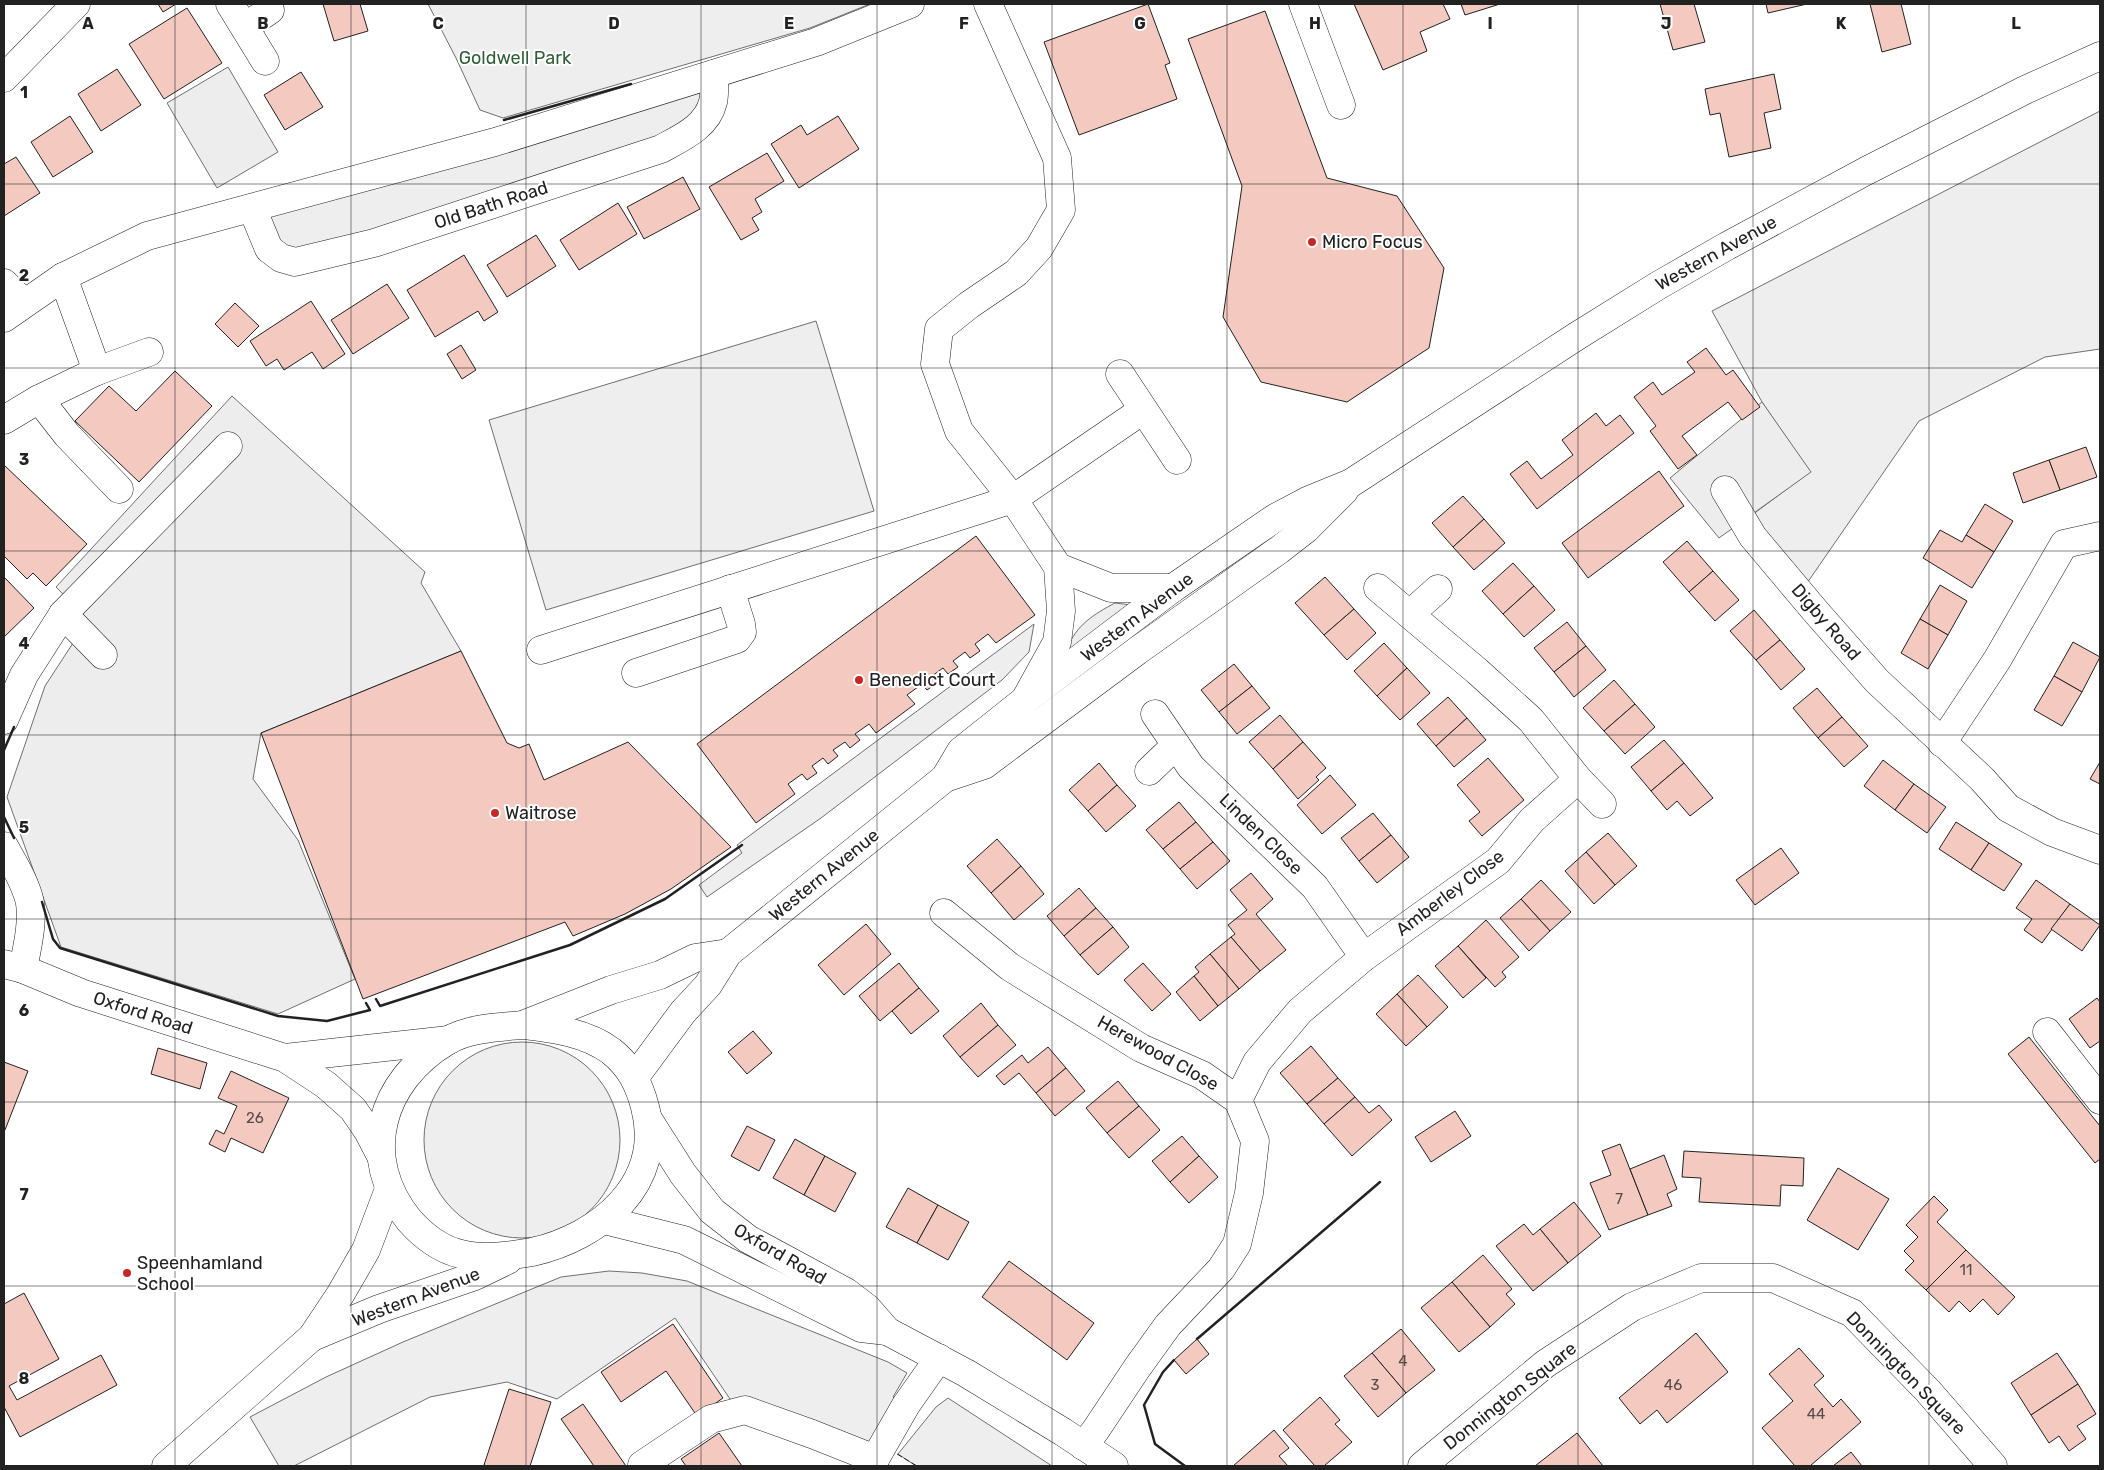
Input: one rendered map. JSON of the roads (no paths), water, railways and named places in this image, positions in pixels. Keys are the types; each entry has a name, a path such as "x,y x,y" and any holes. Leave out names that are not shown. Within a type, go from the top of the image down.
{"street":[{"path":"4,78 76,4"},
{"path":"230,4 265,60"},
{"path":"4,283 14,310 63,277 148,236 495,142 644,94 816,42 910,4"},
{"path":"988,4 1057,158 1061,210 1038,248 1016,273 969,305 939,329 935,364 959,431 1013,499 1058,567 1061,611 1057,642 1025,700"},
{"path":"1303,4 1341,105"},
{"path":"244,27 270,10"},
{"name":"Western Avenue","path":"945,778 961,751 1025,700 1174,588 1275,518 1307,501 1351,483 1577,336 1659,285 1728,246 1866,171 2025,90 2100,56"},
{"name":"Old Bath Road","path":"252,208 269,249 281,258 295,262 374,242 568,181 661,149 686,135 707,118 713,102 714,74"},
{"path":"63,277 97,371"},
{"path":"4,420 39,399 97,371 149,352"},
{"path":"1120,374 1177,460"},
{"path":"39,399 67,435 119,489"},
{"path":"541,650 1013,499 1143,410"},
{"path":"4,720 24,675 63,614 228,446"},
{"name":"Western Avenue","path":"635,1077 683,1012 708,985 728,952 945,778 984,765 1279,550 1306,529 1351,483"},
{"name":"Digby Road","path":"1725,490 1753,537 1877,681 1982,779 2008,808 2052,832 2100,850"},
{"path":"1942,742 1997,660 2064,544 2100,536"},
{"path":"1058,567 1111,588 1174,588"},
{"path":"1378,588 1531,720 1578,779 1602,804"},
{"path":"636,673 737,639 742,632 742,624 730,589"},
{"path":"1410,614 1438,589"},
{"path":"63,614 103,655"},
{"name":"Linden Close","path":"1155,714 1191,767 1315,887 1364,957"},
{"path":"1149,771 1176,745"},
{"name":"Amberley Close","path":"1238,1100 1256,1062 1300,1010 1364,957 1498,861 1532,820 1578,779"},
{"path":"4,846 30,902 29,932 14,966"},
{"name":"Herewood Close","path":"944,913 1010,967 1141,1048 1202,1075 1238,1100 1255,1141 1249,1193 1237,1244 1221,1269 1168,1325 1083,1446"},
{"name":"Western Avenue","path":"524,1025 611,990 660,975 696,958 728,952"},
{"name":"Oxford Road","path":"14,966 81,993 285,1058 326,1085 353,1109 368,1131 380,1154"},
{"path":"524,1025 566,1031 588,1039 609,1050 625,1063 635,1077 648,1118 647,1154 643,1168 627,1197 604,1220 564,1242 542,1250 519,1255 473,1256 459,1254 444,1248 417,1229 396,1204 389,1189 380,1154 381,1131 384,1116 398,1088 420,1061 449,1040 471,1032 524,1025"},
{"path":"2047,1032 2100,1100"},
{"name":"Oxford Road","path":"285,1058 449,1040"},
{"name":"Oxford Road","path":"648,1118 684,1174 712,1211 748,1239 846,1292 867,1308 887,1331"},
{"name":"Western Avenue","path":"166,1466 312,1337 340,1295 366,1250 389,1189"},
{"name":"Oxford Road","path":"604,1220 684,1240 861,1328 887,1331 966,1373 1114,1466"},
{"name":"Western Avenue","path":"312,1337 379,1309 474,1276 519,1255"},
{"name":"Donnington Square","path":"1422,1466 1545,1364 1632,1307 1701,1278 1773,1278 1852,1313 1928,1391 1993,1466"},
{"path":"642,1465 711,1419 745,1410 812,1434 873,1463 906,1405 939,1358"}],"place":[{"name":"Micro Focus","path":"1312,242"},
{"name":"Benedict Court","path":"859,680"},
{"name":"Waitrose","path":"495,813"},
{"name":"Speenhamland School","path":"127,1273"}],"park label":[{"name":"Goldwell Park","path":"515,58"}]}
